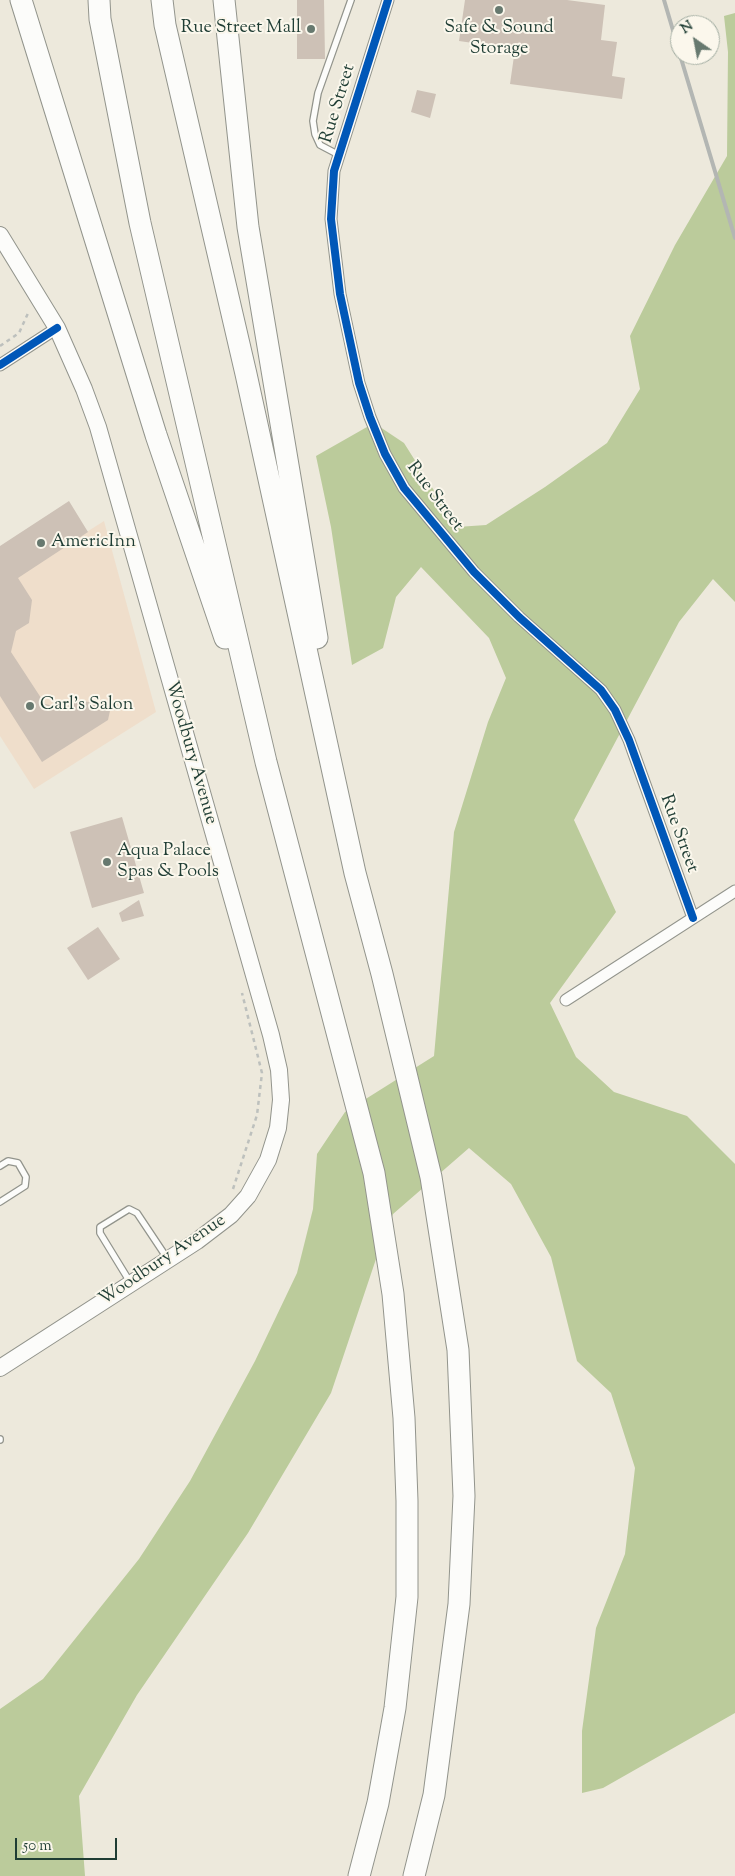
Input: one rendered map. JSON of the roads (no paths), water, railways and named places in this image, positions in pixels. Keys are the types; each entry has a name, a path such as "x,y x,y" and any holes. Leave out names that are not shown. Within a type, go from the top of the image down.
{"highway":[{"path":"21,0 156,435 266,762"},
{"path":"99,0 100,19 140,223 266,762 374,1173 393,1294 404,1418 407,1502 407,1597 394,1708 378,1803 359,1876"},
{"path":"162,0 165,25 246,374 355,873 382,974 431,1177 458,1350 464,1496 459,1604 434,1795 414,1876"},
{"path":"224,0 248,227 287,447 355,873"}],"main road":[{"name":"Woodbury Avenue","path":"0,236 57,328 84,389 104,447 271,1035 281,1085 278,1128 268,1160 260,1179 231,1215 168,1260 0,1368"}],"street":[{"name":"Rue Street","path":"388,0 334,171 331,219 340,294 359,383 370,417 385,454 404,488 474,572 519,617 601,690 615,710 694,918"},
{"path":"0,365 57,328"},
{"path":"566,1000 735,892"}],"lane":[{"path":"339,155 320,145 315,134 313,121 318,94 351,0"},
{"path":"0,1166 8,1161 18,1163 26,1177 25,1186 0,1202"},
{"path":"132,1283 100,1233 100,1227 129,1209 136,1213 168,1260"}],"railway":[{"path":"664,0 670,20"},
{"path":"683,65 735,238"}],"place":[{"name":"Safe & Sound Storage","path":"499,10"},
{"name":"Rue Street Mall","path":"311,29"},
{"name":"AmericInn","path":"41,543"},
{"name":"Carl's Salon","path":"30,706"},
{"name":"Aqua Palace Spas & Pools","path":"107,862"}]}
